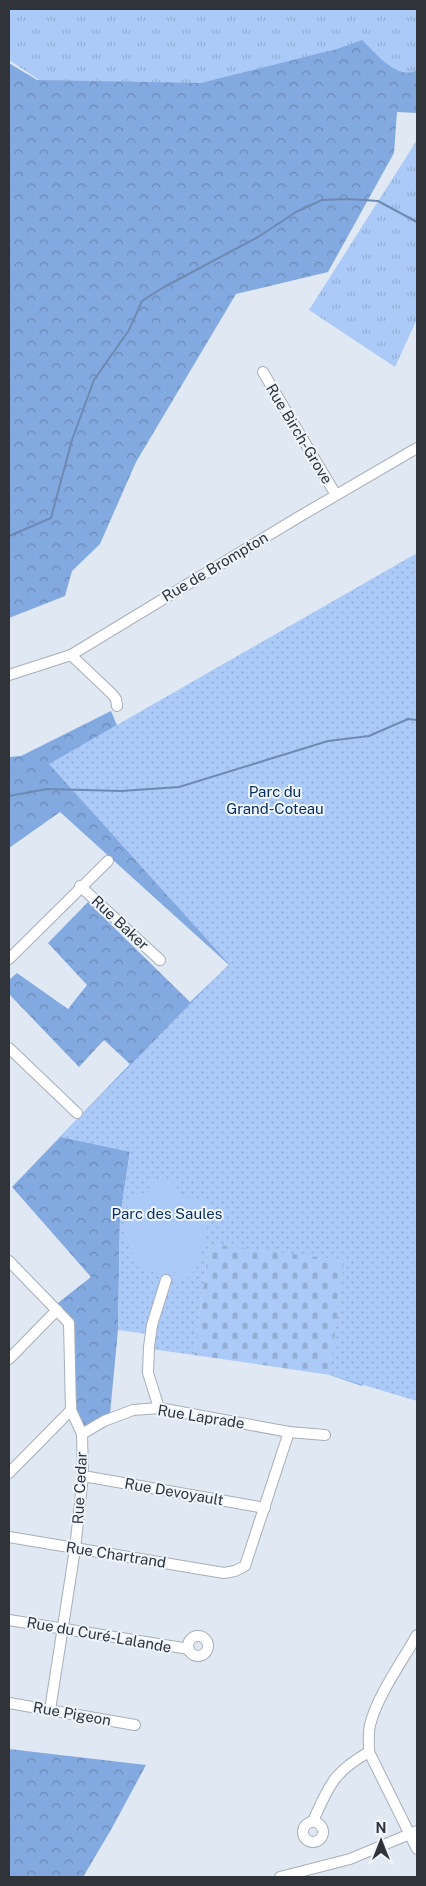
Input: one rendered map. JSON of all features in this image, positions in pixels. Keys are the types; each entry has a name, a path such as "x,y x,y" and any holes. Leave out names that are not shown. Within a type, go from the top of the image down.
{"street":[{"name":"Rue Birch-Grove","path":"263,372 336,495"},
{"name":"Rue de Brompton","path":"9,675 71,654 417,448"},
{"path":"71,654 112,694 116,699 117,706"},
{"path":"9,959 80,886 108,861"},
{"name":"Rue Baker","path":"80,886 160,960"},
{"path":"9,1048 77,1113"},
{"name":"Rue Cedar","path":"9,1261 68,1323 71,1410 82,1434 83,1476 75,1549 50,1710"},
{"path":"159,1408 148,1373 149,1347 152,1325 166,1280"},
{"path":"9,1359 57,1310"},
{"name":"Rue Laprade","path":"82,1434 133,1410 159,1408 289,1432 325,1436"},
{"path":"9,1473 71,1410"},
{"path":"265,1508 289,1432"},
{"name":"Rue Devoyault","path":"83,1476 265,1508"},
{"name":"Rue Chartrand","path":"9,1537 224,1573 245,1566 265,1508"},
{"name":"Rue du Curé-Lalande","path":"9,1620 189,1649"},
{"path":"417,1635 374,1712 370,1726 369,1752 414,1833 417,1849"},
{"name":"Rue Pigeon","path":"9,1703 135,1725"},
{"path":"313,1821 319,1806 337,1776 353,1761 369,1752"},
{"path":"280,1877 345,1860 414,1833"}],"green space":[{"path":"9,9 417,9 417,92 213,93 45,84 9,60"},
{"path":"362,40 380,58 395,69 410,73 417,70 417,113 397,112 394,153 328,272 236,294 136,462 100,544 72,571 65,596 9,618 9,63 37,80 201,83 337,49"},
{"path":"417,140 417,319 395,367 309,310"},
{"name":"Parc du Grand-Coteau","path":"417,553 417,1401 330,1375 344,1260 209,1244 194,1355 151,1349 148,1334 118,1330 120,1219 130,1152 60,1137 229,964 49,764"},
{"name":"Parc du Grand-Coteau","path":"305,622 375,1357 362,1386 330,1375 344,1260 209,1244 130,1151 120,1219 118,1330 110,1414 81,1431 77,1410 71,1317 54,1306 91,1277 12,1187 130,1064 104,1040 79,1067 9,994 9,980 17,973 68,1009 87,985 48,943 88,902 190,1002 229,965 60,812 9,848 9,757 21,756 111,711 121,735"},
{"name":"Parc des Saules","path":"152,1178 178,1183 176,1195 206,1201 211,1207 200,1261 195,1261 192,1277 173,1278 157,1274 144,1266 134,1255 127,1241 125,1226 127,1209 134,1192 148,1194"},
{"path":"209,1244 344,1260 330,1375 194,1355"},
{"path":"9,1749 146,1765 83,1877 9,1877"}],"waterway":[{"path":"9,536 51,518 72,440 94,380 129,330 142,301 164,287 258,237 296,212 322,200 378,201 417,222"},
{"path":"9,796 47,789 121,791 179,787 328,741 369,736 408,719 417,720"}]}
